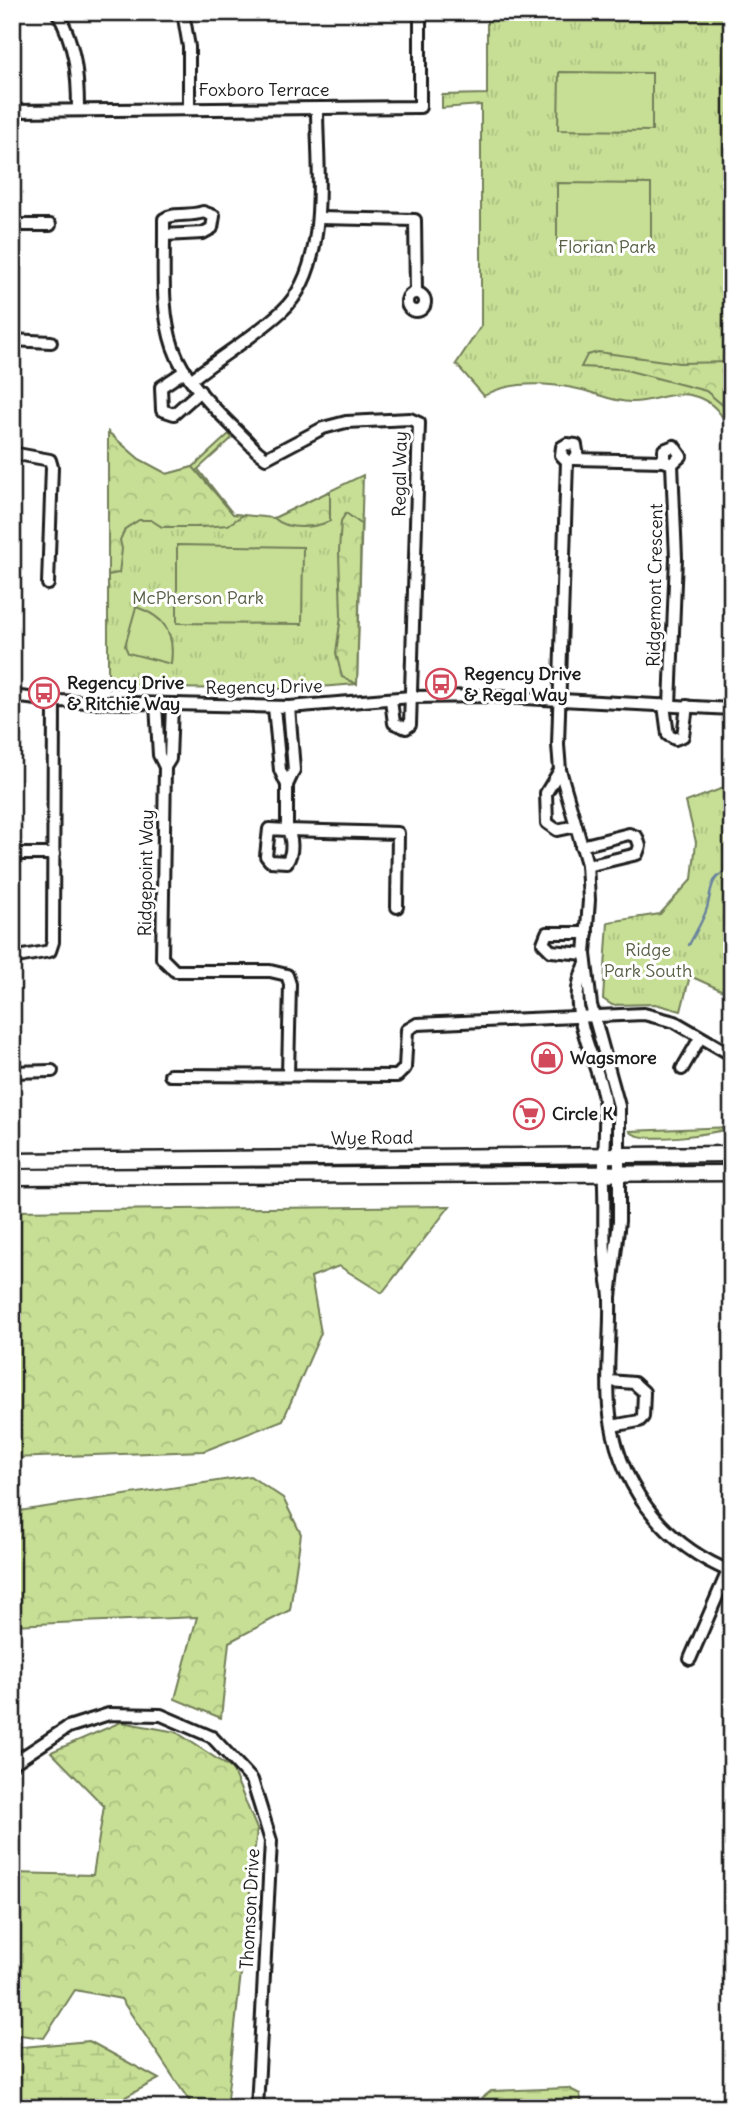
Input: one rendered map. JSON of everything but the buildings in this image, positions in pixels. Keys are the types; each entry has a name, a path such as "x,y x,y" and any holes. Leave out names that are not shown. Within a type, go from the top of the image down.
{"main road":[{"name":"Wye Road","path":"12,1161 732,1154"},
{"name":"Wye Road","path":"12,1177 732,1172"}],"street":[{"path":"57,12 71,42 77,66 78,109"},
{"path":"183,12 189,47 188,108"},
{"name":"Foxboro Terrace","path":"12,111 421,107 419,12"},
{"path":"200,391 174,414 162,410 161,387 188,375 284,309 306,275 319,218 317,109"},
{"path":"319,218 407,217 415,220 416,292"},
{"path":"12,225 50,225"},
{"name":"Regal Way","path":"164,236 164,297 174,349 200,391 266,458 323,428 346,422 410,419 419,423 411,698"},
{"path":"12,340 51,342"},
{"path":"12,453 43,457 50,460 52,467 48,584"},
{"name":"Ridgemont Crescent","path":"560,770 560,699 572,459 668,463 676,558 667,705"},
{"name":"Regency Drive","path":"12,696 54,702 274,707 411,698 560,699 732,709"},
{"path":"391,699 394,723 406,728 412,722 411,698"},
{"path":"12,957 50,951 52,947 54,702"},
{"name":"Ridgepoint Way","path":"156,704 159,755 165,767 162,958 175,971 271,971 287,975 290,984 288,1075"},
{"name":"Ridgepoint Way","path":"165,767 170,759 172,705"},
{"path":"667,705 664,725 668,736 675,739 683,736 687,706"},
{"path":"274,707 280,770 287,785"},
{"path":"289,707 294,770 287,785 287,830 398,833 397,907"},
{"path":"560,770 547,793 547,822 557,830 576,827"},
{"path":"560,770 587,866 586,959 593,1015 617,1090 620,1174 616,1265 610,1297"},
{"path":"581,846 629,834 637,837 640,846 637,854 587,866"},
{"path":"12,854 54,854"},
{"path":"586,959 551,951 543,943 547,933 587,933"},
{"path":"586,959 579,987 581,1016 603,1094 612,1426 625,1470 650,1514 683,1546 730,1572 690,1659"},
{"path":"170,1075 397,1076 405,1068 407,1030 417,1024 593,1015 653,1015 675,1022 732,1055"},
{"path":"682,1069 700,1038"},
{"path":"12,1072 52,1071"},
{"path":"609,1381 634,1383 644,1392 643,1417 639,1421 612,1426"},
{"name":"Thomson Drive","path":"12,1764 68,1727 109,1714 161,1715 212,1737 252,1780 271,1841 257,2108"}],"green space":[{"name":"Florian Park","path":"487,12 732,12 732,438 717,409 707,401 691,395 624,402 580,389 539,384 504,388 484,396 456,364 481,326 481,105 442,108 442,95 487,94"},
{"path":"559,72 652,73 652,131 558,130"},
{"path":"557,183 651,184 651,242 557,241"},
{"path":"598,352 679,363 732,362 732,413 706,391 622,369 581,367 587,355"},
{"name":"McPherson Park","path":"108,432 139,459 167,474 193,467 229,434 232,438 198,469 233,514 274,518 363,475 357,684 293,689 108,688"},
{"path":"108,432 139,459 167,474 193,467 233,514 243,515 228,525 202,527 162,527 151,520 139,520 125,529 120,540 122,549 119,573 108,575"},
{"path":"330,491 330,521 294,527 274,518"},
{"path":"346,513 361,524 357,684 342,677 336,653 341,616 341,521"},
{"path":"177,545 303,547 302,624 177,623"},
{"path":"136,607 155,616 166,628 170,635 171,664 128,653 125,646"},
{"name":"Ridge Park South","path":"732,769 732,995 690,976 681,1011 655,1004 612,1005 603,999 608,922 660,914 692,879 696,842 686,802 726,787"},
{"path":"732,1127 696,1135 663,1138 636,1135 630,1131"},
{"path":"450,1206 382,1293 339,1266 311,1277 321,1333 283,1420 204,1451 12,1458 12,1211"},
{"path":"250,1476 283,1498 301,1534 290,1610 229,1642 221,1718 175,1699 197,1617 12,1625 12,1512"},
{"path":"121,1722 176,1732 232,1769 257,1829 226,2108 194,2108 121,1999 75,1990 44,2038 12,2034 12,1873 93,1875 104,1806 51,1752"},
{"path":"89,2041 159,2079 105,2108 12,2108 12,2048"},
{"path":"568,2088 580,2094 582,2108 481,2108 481,2099 491,2091"}],"waterway":[{"path":"689,945 705,913 715,880 732,867"}],"place":[{"name":"Regency Drive & Regal Way","path":"441,684"},
{"name":"Regency Drive & Ritchie Way","path":"44,693"},
{"name":"Wagsmore","path":"547,1058"},
{"name":"Circle K","path":"529,1114"}]}
